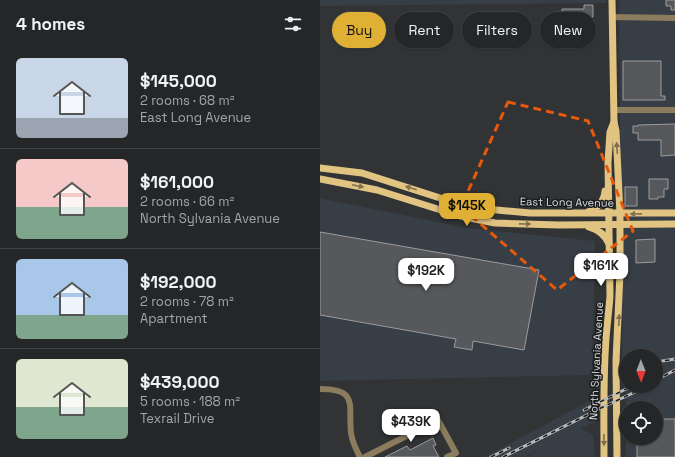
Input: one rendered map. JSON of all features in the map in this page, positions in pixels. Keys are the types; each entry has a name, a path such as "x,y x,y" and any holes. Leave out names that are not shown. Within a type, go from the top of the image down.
{"main road":[{"name":"North Sylvania Avenue","path":"612,0 614,122 616,131 620,214 620,273 616,361 617,457"},
{"name":"North Sylvania Avenue","path":"604,457 603,400 610,296 608,165 610,132 614,122"},
{"path":"577,214 594,210 603,201 605,196 608,165 618,162"},
{"name":"East Long Avenue","path":"320,168 362,173 476,208 530,213 675,213"},
{"name":"East Long Avenue","path":"320,179 377,190 455,214 495,223 585,225 675,224"},
{"path":"455,214 459,204"},
{"path":"585,225 602,233 610,246"},
{"path":"606,338 618,336"}],"street":[{"path":"612,17 675,18"},
{"path":"614,110 675,110"},
{"path":"320,389 340,391 348,399 350,404 352,438 360,457"},
{"path":"365,457 438,420 456,453 447,457"}],"highlighted area":[{"path":"508,102 588,121 633,231 557,290 461,207"}],"shaded area":[{"path":"320,0 606,0 606,3 320,6"},
{"path":"619,0 675,0 675,457 626,457 626,445 663,445 663,401 626,401 626,393 663,393 663,349 622,349 623,206 620,136"},
{"path":"320,198 467,228 595,241 592,375 320,381"},
{"path":"597,397 598,420 581,429 593,435 595,457 526,457 544,447 524,457 484,457"}],"building":[{"path":"666,0 675,0 675,10 671,10 671,6 666,6"},
{"path":"584,5 593,5 593,12 562,12 562,9 584,9"},
{"path":"623,61 661,61 661,96 665,96 665,100 623,100"},
{"path":"675,124 675,155 661,156 661,140 638,140 638,133 633,133 633,126"},
{"path":"649,179 668,179 668,189 664,189 664,197 649,199"},
{"path":"625,187 637,187 637,206 625,206"},
{"path":"320,232 539,270 524,350 473,341 472,350 454,347 456,339 320,315"},
{"path":"655,239 655,262 636,263 636,240"},
{"path":"663,419 675,419 675,457 637,457 637,445 663,445"},
{"path":"433,438 436,445 433,446 439,457 385,457 407,446 410,450"}],"railway":[{"path":"663,361 675,359"},
{"path":"663,376 675,370"},
{"path":"584,410 619,392"},
{"path":"503,457 633,393"},
{"path":"491,457 509,448"}]}
